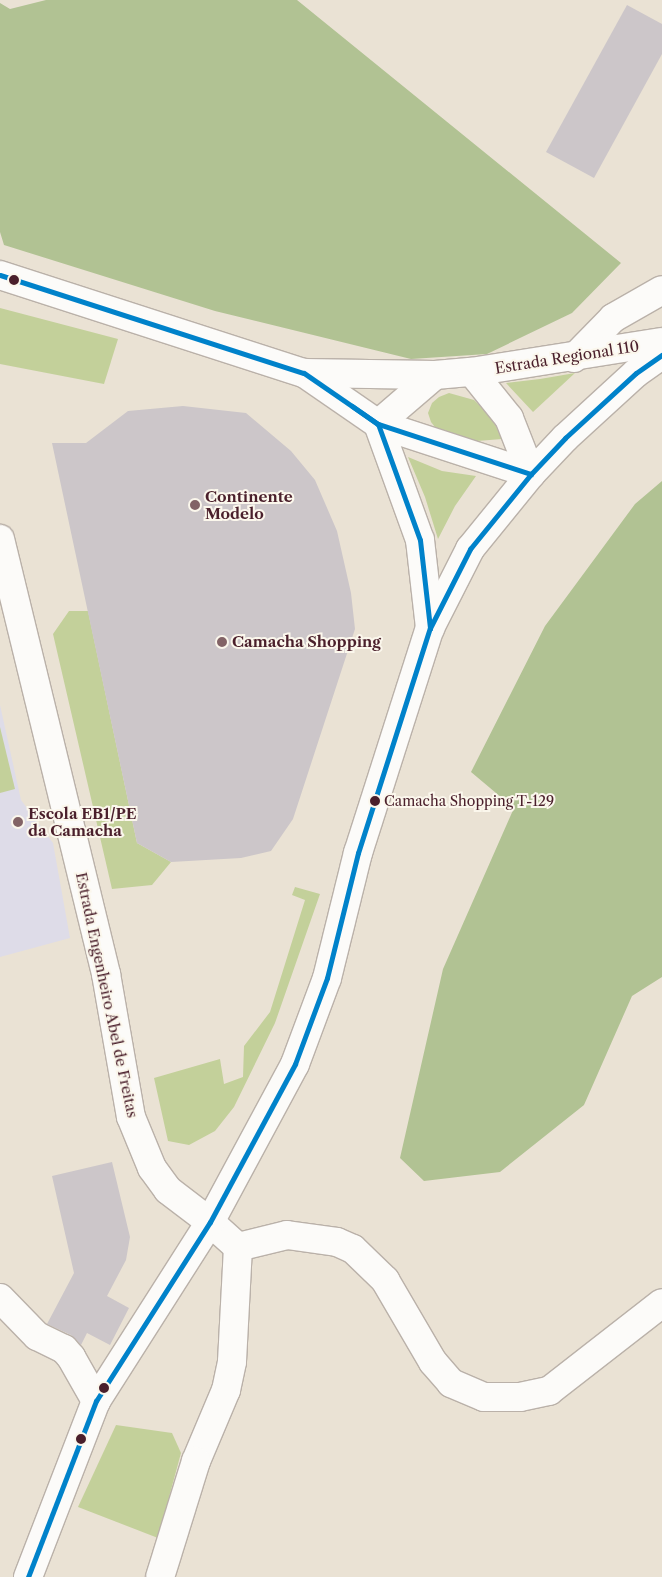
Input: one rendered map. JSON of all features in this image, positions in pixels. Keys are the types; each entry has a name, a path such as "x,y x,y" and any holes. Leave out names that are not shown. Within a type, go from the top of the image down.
{"main road":[{"name":"Estrada Regional 110","path":"0,275 304,373 378,424 531,474"},
{"path":"574,358 613,318 662,290"},
{"name":"Estrada Regional 110","path":"304,373 436,375 472,372 574,358 662,342"},
{"path":"28,1577 96,1401 210,1222 295,1064 327,978 358,853 430,628 470,549 531,474 596,409 636,373 662,355"},
{"name":"Estrada Regional 110","path":"472,372 509,418 531,474"},
{"path":"430,628 420,540 378,424 436,375"},
{"name":"Estrada Engenheiro Abel de Freitas","path":"0,539 106,974 132,1117 152,1168 168,1190 210,1222 238,1247"},
{"path":"160,1577 196,1460 226,1390 232,1362 238,1247 287,1235 337,1242 353,1249 385,1280 433,1362 451,1383 484,1397 520,1397 550,1391 662,1302"},
{"path":"0,1298 37,1336 64,1350 71,1357 96,1401"}],"shaded area":[{"name":"Escola EB1/PE da Camacha","path":"0,705 21,800 53,843 70,938 0,957"}],"green space":[{"path":"46,0 297,0 621,263 572,313 487,354 411,359 215,311 4,245 0,232 0,3 10,9"},
{"path":"0,308 118,339 104,384 0,364"},
{"path":"575,373 533,412 506,383 540,379"},
{"path":"449,393 474,400 491,416 502,439 477,441 450,436 438,431 431,422 428,413 432,403 439,397"},
{"path":"408,457 442,471 476,476 455,506 438,539 425,497"},
{"path":"662,481 662,977 632,996 584,1105 500,1172 424,1181 400,1158 443,969 514,808 471,772 545,626 635,504"},
{"path":"69,611 88,611 137,843 171,862 152,885 112,889 53,634"},
{"path":"0,727 15,789 0,793"},
{"path":"295,887 320,894 275,1023 234,1107 215,1131 189,1145 168,1141 154,1078 220,1059 224,1084 243,1077 244,1046 270,1012 305,900 292,895"},
{"path":"116,1425 172,1433 181,1453 158,1538 78,1507"}],"building":[{"path":"627,5 662,24 662,54 594,178 546,152"},
{"name":"Camacha Shopping","path":"183,406 246,413 291,451 315,480 337,531 351,593 355,629 293,819 271,851 241,858 171,862 137,843 52,443 86,443 128,411"},
{"path":"112,1162 130,1237 126,1260 107,1296 129,1308 110,1345 87,1333 81,1345 71,1335 47,1324 74,1273 52,1176"}],"transit line":[{"path":"0,275 304,373 378,424 420,540 430,628"},
{"path":"28,1577 96,1401 210,1222 295,1064 327,978 358,853 430,628 470,549 531,474 565,438 636,373 662,355"},
{"path":"352,406 378,424 531,474"}],"place":[{"name":"Continente Modelo","path":"195,505"},
{"name":"Camacha Shopping","path":"222,642"},
{"name":"Camacha Shopping T-129","path":"375,801"},
{"name":"Escola EB1/PE da Camacha","path":"18,822"}]}
